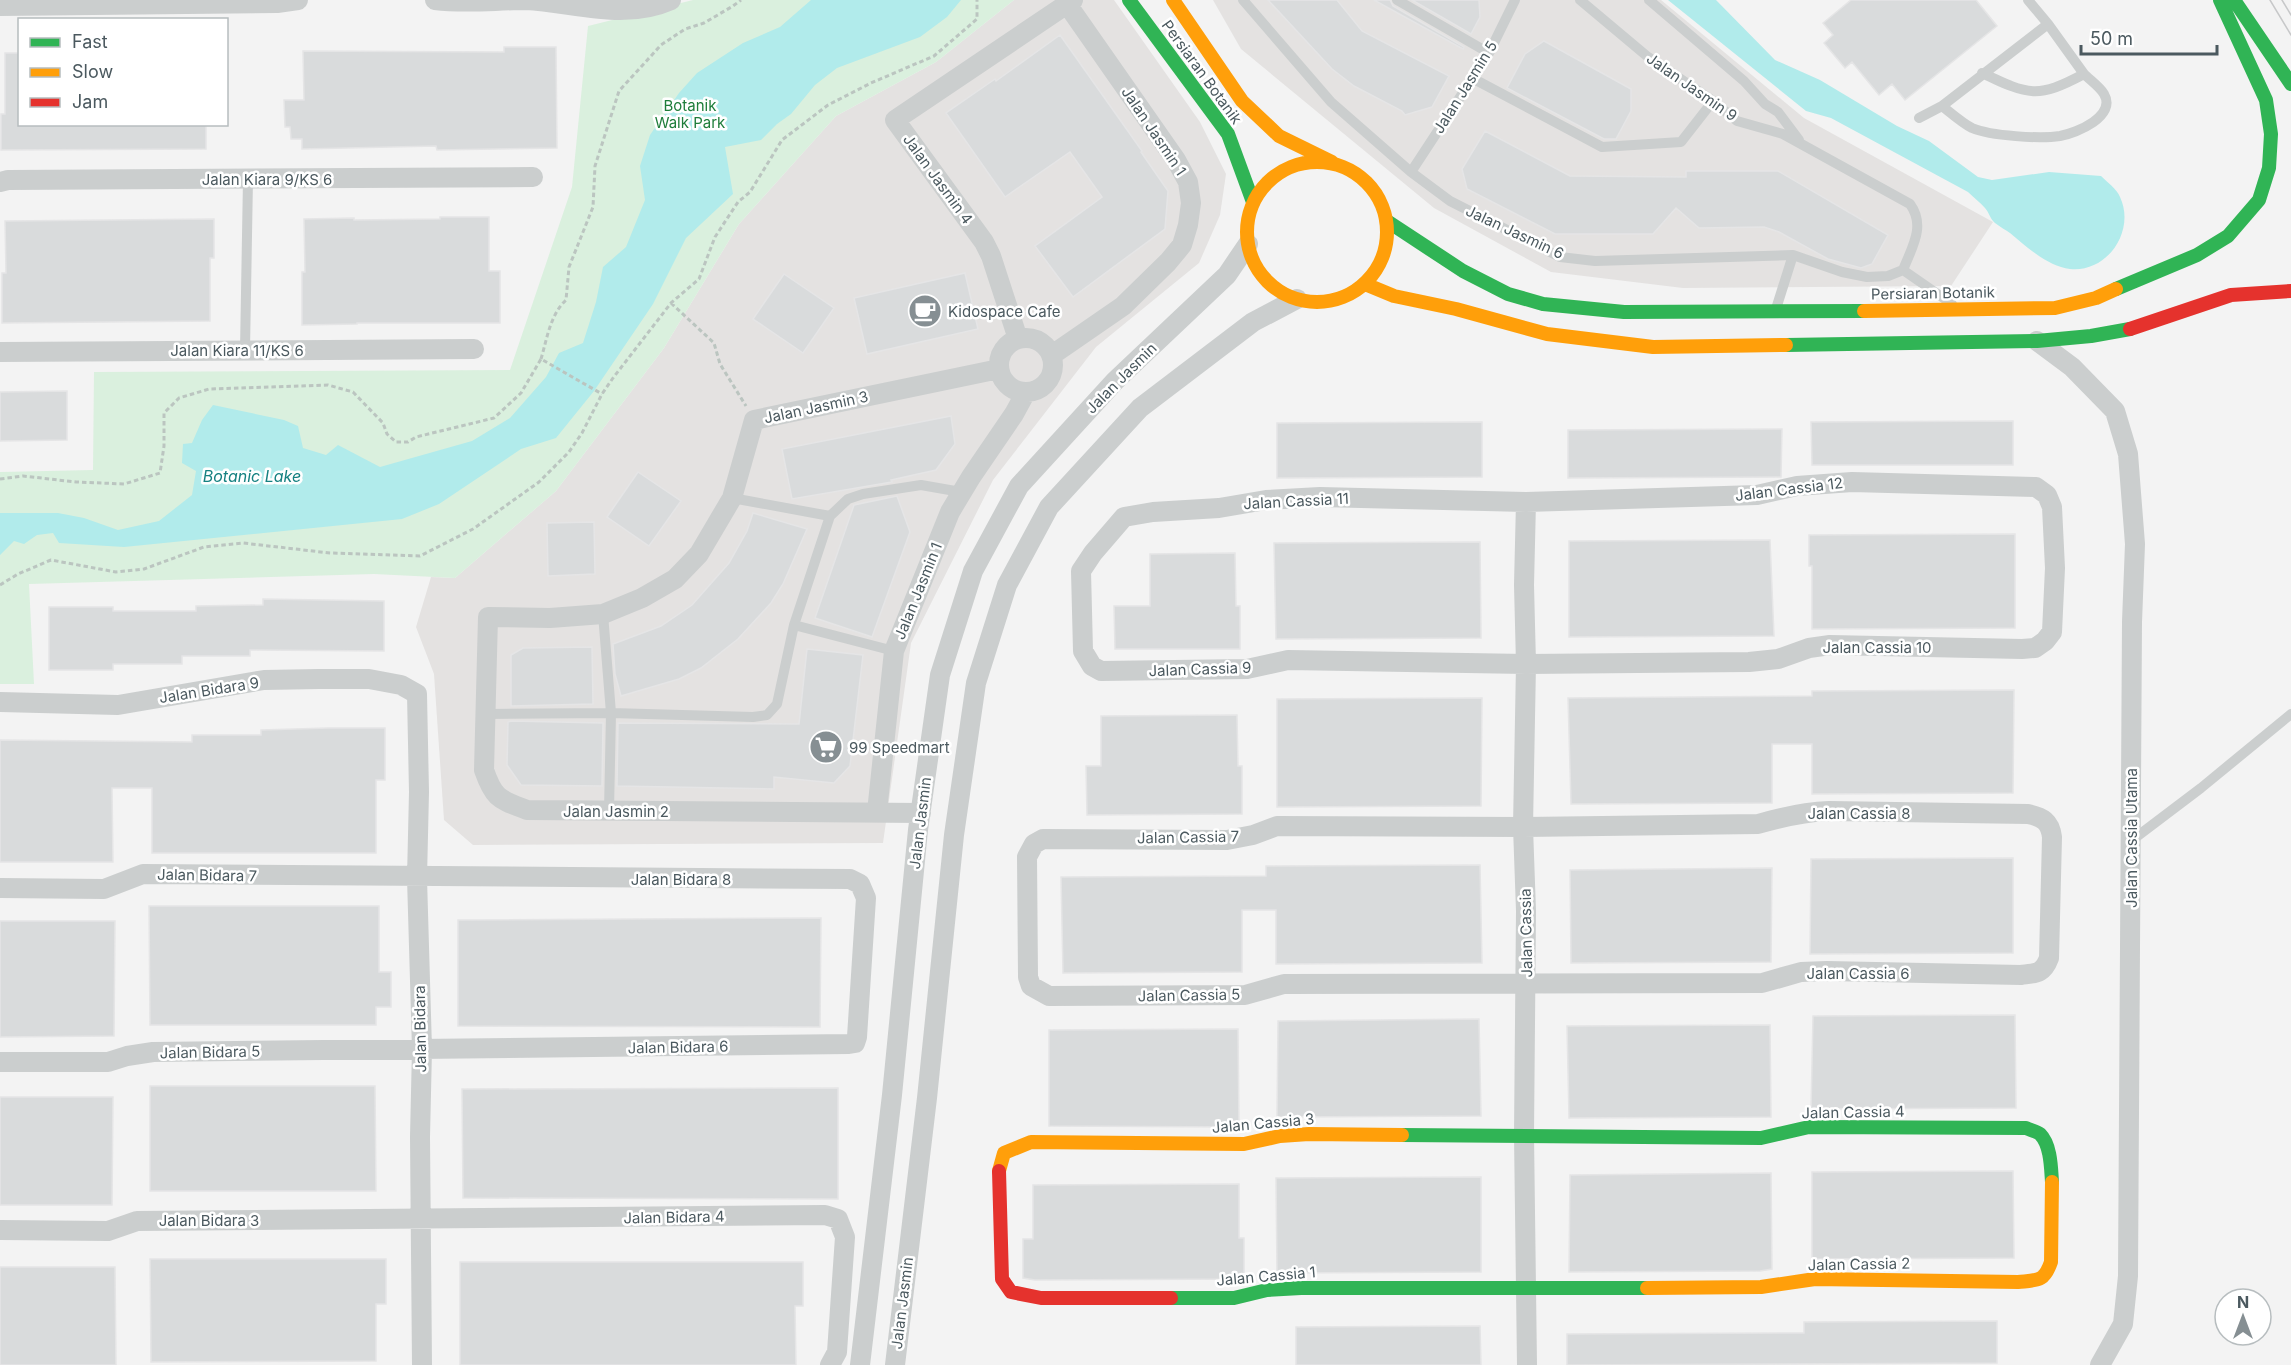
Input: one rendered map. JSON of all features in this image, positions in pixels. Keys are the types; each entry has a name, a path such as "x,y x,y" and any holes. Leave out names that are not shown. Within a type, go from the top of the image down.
{"main road":[{"name":"Persiaran Botanik","path":"1129,0 1228,134 1253,202"},
{"name":"Persiaran Botanik","path":"1173,0 1242,101 1279,136 1337,165"},
{"name":"Persiaran Botanik","path":"1387,221 1463,272 1508,294 1543,304 1624,312 2055,308 2129,290 2197,255 2228,236 2259,200 2269,168 2271,146 2266,100 2220,0"},
{"path":"2234,0 2291,84"},
{"path":"1318,162 1337,165 1355,173 1370,186 1381,202 1387,221 1387,244 1379,266 1365,284 1350,294 1333,300 1315,302 1297,299 1274,287 1257,268 1248,244 1249,216 1253,202 1264,186 1280,173 1298,165 1318,162"},
{"path":"1365,284 1394,296 1456,309 1546,334 1653,347 2037,341 2087,337 2230,295 2262,290 2291,291"},
{"name":"Jalan Cassia 4","path":"1524,1135 1761,1138 1809,1127 2026,1128 2039,1133 2048,1147 2051,1163 2052,1202"},
{"name":"Jalan Cassia 3","path":"999,1222 999,1169 1004,1153 1031,1142 1244,1144 1280,1136 1308,1134 1524,1135"},
{"name":"Jalan Cassia 2","path":"1526,1289 1761,1287 1815,1279 2018,1282 2040,1280 2047,1273 2051,1262 2052,1202"},
{"name":"Jalan Cassia 1","path":"999,1222 1002,1279 1011,1292 1041,1298 1234,1298 1267,1290 1301,1288 1526,1289"}],"street":[{"path":"0,6 249,1 278,3 298,0"},
{"path":"435,0 473,3 494,0 526,0 619,11 645,9 671,0"},
{"name":"Jalan Jasmin 4","path":"1018,339 991,256 984,242 895,120 1070,2"},
{"name":"Jalan Jasmin 1","path":"1052,355 1123,306 1168,262 1182,245 1191,203 1188,182 1176,160 1070,2"},
{"name":"Jalan Kiara 9/KS 6","path":"0,182 8,180 533,177"},
{"name":"Jalan Jasmin","path":"860,1365 892,1095 921,813 940,675 973,571 1019,486 1115,381 1227,275 1248,244"},
{"name":"Jalan Jasmin","path":"895,1365 927,1098 954,835 972,706 976,683 1007,585 1048,507 1140,408 1253,322 1297,299"},
{"path":"1018,339 1036,339 1044,344 1052,355 1054,367 1052,376 1047,384 1039,389 1026,392 1012,389 1005,383 999,369 1000,357 1004,349 1018,339"},
{"name":"Jalan Cassia Utama","path":"2037,341 2072,367 2115,411 2128,454 2135,544 2132,634 2128,1276 2123,1324 2100,1365"},
{"name":"Jalan Kiara 11/KS 6","path":"0,352 474,349"},
{"name":"Jalan Jasmin 3","path":"488,617 550,618 603,614 642,598 675,579 699,554 732,498 754,420 999,369"},
{"name":"Jalan Jasmin 1","path":"877,812 894,651 937,542 961,492 1014,414 1026,392"},
{"name":"Jalan Cassia 12","path":"1526,502 1757,495 1797,486 1852,482 2036,487 2047,495 2052,507 2055,568"},
{"name":"Jalan Cassia 11","path":"1081,595 1082,571 1093,553 1124,517 1153,512 1219,508 1266,500 1320,497 1526,502"},
{"name":"Jalan Cassia","path":"1526,502 1523,827 1526,983 1524,1135 1527,1365"},
{"name":"Jalan Cassia 10","path":"1526,664 1749,662 1778,659 1809,648 1830,645 2036,648 2046,641 2052,632 2055,568"},
{"name":"Jalan Cassia 9","path":"1081,595 1083,651 1092,666 1101,671 1247,669 1288,660 1526,664"},
{"name":"Jalan Jasmin 2","path":"488,617 484,770 489,784 499,799 527,810 921,813"},
{"name":"Jalan Bidara 9","path":"0,702 118,705 264,680 369,680 400,685 417,694"},
{"name":"Jalan Bidara","path":"417,694 419,792 417,878 422,1049 422,1365"},
{"name":"Jalan Cassia 8","path":"1523,827 1758,824 1809,812 2028,814 2042,817 2051,827 2051,896"},
{"name":"Jalan Cassia 7","path":"1026,916 1027,857 1034,844 1043,839 1227,840 1253,835 1277,826 1523,827"},
{"name":"Jalan Bidara 7","path":"0,888 104,889 143,874 417,878"},
{"name":"Jalan Bidara 8","path":"417,878 850,879 861,884 866,898 862,965"},
{"name":"Jalan Cassia 6","path":"1526,983 1762,983 1801,972 1827,971 2021,975 2037,973 2046,968 2049,958 2051,896"},
{"name":"Jalan Cassia 5","path":"1026,916 1028,977 1031,986 1049,996 1245,995 1284,984 1526,983"},
{"name":"Jalan Bidara 6","path":"422,1049 855,1043 862,965"},
{"name":"Jalan Bidara 5","path":"0,1062 108,1062 153,1052 422,1049"},
{"name":"Jalan Bidara 4","path":"421,1219 825,1215 838,1219 845,1237 837,1352 830,1365"},
{"name":"Jalan Bidara 3","path":"0,1230 108,1231 137,1221 421,1219"}],"lane":[{"name":"Jalan Jasmin 6","path":"1243,0 1331,102 1411,172 1450,201 1560,257 1595,261 1793,255 1842,272 1867,277 1888,276 1903,270"},
{"path":"1397,0 1489,53"},
{"name":"Jalan Jasmin 5","path":"1411,172 1489,53 1515,0"},
{"name":"Jalan Jasmin 9","path":"1580,0 1648,57 1713,101 1737,121 1783,134 1910,204 1917,214 1918,231 1903,270"},
{"path":"1649,0 1744,81 1765,104 1779,112 1802,144"},
{"path":"1942,106 1973,128 2016,137 2061,136 2090,124 2103,115 2107,106 2105,94 2085,74 2028,0"},
{"path":"1919,118 1942,106 2048,24"},
{"path":"1982,74 2017,89 2040,92 2059,87 2085,74"},
{"path":"1472,78 1602,147 1681,142 1713,101"},
{"path":"245,350 248,179"},
{"path":"1775,312 1793,255"},
{"path":"1903,270 1959,309"},
{"path":"486,714 611,713 753,717 767,715 777,704 794,625 830,516 848,498 863,494 921,484 961,492"},
{"path":"732,498 830,516"},
{"path":"603,614 611,713 609,811"},
{"path":"794,625 894,651"},
{"path":"2131,841 2201,788 2291,714"}],"path":[{"path":"0,479 23,476 124,484 160,473 164,446 164,413 179,398 209,389 328,386 353,392 383,423 387,434 396,442 408,442 416,437 494,418 521,393 541,359 550,326 559,307 566,300 568,267 593,207 595,166 619,91 661,45 685,29 704,22 741,0"},
{"path":"0,585 18,574 51,560 116,572 144,569 204,547 243,543 330,553 420,556 473,528 539,482 569,452 582,433 602,394 671,303 699,279 715,237 738,202 750,192 782,140 828,105 934,56 977,19 978,0"},
{"path":"671,303 714,343 720,364 754,420"},
{"path":"541,359 602,394"}],"shaded area":[{"path":"1014,0 1114,0 1200,122 1226,174 1220,215 1199,263 1096,347 993,480 911,643 883,843 473,845 444,820 434,674 416,627 431,577 455,578 556,491 664,348 739,224 836,116 936,62"},
{"path":"1213,0 1661,0 1804,118 1993,222 1951,286 1683,288 1551,272 1434,208 1241,49"}],"green space":[{"name":"Botanik Walk Park","path":"693,0 1014,0 936,62 836,116 739,224 664,348 556,491 455,578 374,574 29,584 34,684 0,684 0,472 93,470 94,372 510,370 572,187 588,26"}],"water":[{"name":"Botanic Lake","path":"811,0 961,0 947,17 920,37 837,68 815,85 791,114 761,140 725,147 733,194 686,238 653,304 594,391 556,438 521,449 439,504 402,519 124,547 59,543 53,533 37,535 24,544 14,541 0,555 0,513 58,513 84,518 118,530 159,521 192,495 196,471 182,463 183,444 192,443 202,420 213,405 284,420 298,426 303,448 326,455 338,445 380,467 472,441 510,418 546,377 559,353 583,343 596,302 603,267 626,247 645,200 640,166 650,135 679,93 697,73 743,43 780,27"},
{"path":"1668,0 1716,0 1775,60 1820,80 1897,126 1929,141 1978,177 1992,180 2049,172 2101,176 2119,194 2124,210 2121,236 2115,247 2096,264 2070,269 2045,260 1995,223 1985,208 1968,192 1831,118 1806,111"}],"building":[{"path":"1268,0 1337,0 1362,31 1449,76 1432,107 1405,115 1402,111 1354,86 1332,69"},
{"path":"1374,0 1390,0 1393,6 1464,47 1463,49"},
{"path":"1412,0 1479,0 1480,17 1471,34"},
{"path":"1851,0 1976,0 1997,26 1905,100 1892,84 1879,95 1852,62 1845,68 1824,43 1833,35 1823,23"},
{"path":"1060,35 1168,191 1165,229 1073,297 1035,246 1102,197 1070,152 1005,197 946,113 995,79 996,81"},
{"path":"1544,41 1631,89 1631,111 1616,139 1604,139 1507,88 1525,54"},
{"path":"504,47 556,47 557,148 437,150 436,146 302,149 302,139 291,139 290,127 285,127 284,100 304,100 303,51 504,52"},
{"path":"5,53 18,53 18,126 206,126 206,149 1,150 1,114 5,114"},
{"path":"1485,131 1570,176 1686,177 1686,171 1778,171 1888,235 1872,264 1861,268 1828,259 1779,232 1764,227 1699,228 1676,208 1653,234 1555,234 1467,189 1462,169"},
{"path":"440,217 489,217 489,271 500,271 500,323 302,325 302,272 305,272 304,219 440,219"},
{"path":"214,219 214,258 210,258 210,321 2,323 2,273 6,273 5,221"},
{"path":"965,273 978,329 867,354 854,298"},
{"path":"784,274 834,308 803,353 753,319"},
{"path":"67,391 67,440 0,441 0,392"},
{"path":"951,416 955,444 936,470 891,480 892,482 792,499 782,449"},
{"path":"2013,421 2013,465 1812,465 1811,422"},
{"path":"1482,422 1482,477 1277,478 1277,423"},
{"path":"1782,429 1781,477 1568,478 1568,430"},
{"path":"638,472 681,501 649,546 607,517"},
{"path":"897,496 910,532 872,637 815,618 854,505"},
{"path":"753,513 807,529 783,584 771,603 738,639 701,668 679,679 621,696 615,674 613,644 661,626 692,605 729,563 747,531"},
{"path":"594,522 595,574 548,576 547,523"},
{"path":"2015,534 2015,628 1812,629 1812,566 1809,566 1809,535"},
{"path":"1770,540 1774,636 1569,637 1569,541"},
{"path":"1480,542 1481,638 1276,639 1274,543"},
{"path":"1235,553 1236,606 1240,606 1240,649 1115,649 1114,606 1150,606 1150,554"},
{"path":"263,599 384,601 384,651 250,650 250,656 182,656 182,664 113,664 113,670 49,670 49,607 113,607 113,611 196,611 196,606 263,605"},
{"path":"592,647 593,704 511,706 511,655 523,648"},
{"path":"807,649 863,655 850,766 834,783 774,777 774,789 617,786 618,723 799,724"},
{"path":"2014,690 2013,793 1812,794 1812,744 1772,744 1772,803 1571,804 1568,698 1812,696 1812,691"},
{"path":"1482,698 1481,806 1277,807 1277,699"},
{"path":"1237,715 1238,766 1242,766 1242,814 1087,815 1086,766 1101,766 1101,716"},
{"path":"508,722 603,723 602,786 521,785 507,765"},
{"path":"385,728 385,780 376,780 376,853 152,853 152,788 112,788 113,862 0,862 0,740 192,742 192,735 261,735 261,730"},
{"path":"2013,858 2013,953 1810,954 1811,859"},
{"path":"1480,865 1482,963 1276,964 1276,910 1242,910 1242,972 1063,973 1061,877 1266,876 1266,866"},
{"path":"1772,868 1771,962 1571,963 1570,870"},
{"path":"149,906 379,906 379,972 391,972 391,1007 376,1007 376,1025 150,1025"},
{"path":"821,918 820,1027 458,1026 458,920"},
{"path":"0,921 115,921 114,1036 0,1037"},
{"path":"2015,1015 2016,1108 1811,1109 1813,1016"},
{"path":"1479,1019 1481,1116 1277,1117 1278,1021"},
{"path":"1770,1025 1771,1117 1569,1118 1567,1026"},
{"path":"1238,1029 1239,1127 1049,1126 1049,1030"},
{"path":"150,1086 375,1086 376,1191 150,1191"},
{"path":"838,1088 838,1199 463,1198 462,1089"},
{"path":"0,1097 113,1097 112,1205 0,1205"},
{"path":"2013,1171 2014,1258 1812,1259 1812,1172"},
{"path":"1771,1173 1772,1269 1760,1271 1569,1272 1570,1175"},
{"path":"1481,1177 1481,1272 1277,1273 1276,1178"},
{"path":"1239,1184 1239,1238 1244,1238 1244,1279 1035,1280 1023,1278 1023,1239 1033,1239 1033,1185"},
{"path":"150,1259 386,1259 386,1304 376,1304 376,1361 151,1362"},
{"path":"460,1262 803,1262 803,1306 795,1306 796,1365 460,1365"},
{"path":"0,1267 115,1267 116,1365 0,1365"},
{"path":"1997,1321 1997,1363 1567,1365 1567,1334 1804,1333 1804,1322"},
{"path":"1480,1326 1481,1365 1296,1365 1296,1327"}],"tram line":[{"path":"2270,0 2291,35"},
{"path":"2282,0 2291,15"}],"traffic: fast":[{"path":"1129,0 1228,134 1253,202"},
{"path":"2116,289 2197,255 2228,236 2259,200 2269,168 2271,134 2266,100 2220,0"},
{"path":"2234,0 2291,84"},
{"path":"1387,221 1463,271 1508,294 1543,304 1624,312 1864,311"},
{"path":"1786,345 2037,341 2091,336 2130,329"},
{"path":"1809,1127 2026,1128 2037,1132 2044,1139 2050,1157 2052,1182"},
{"path":"1402,1135 1761,1138 1809,1127"},
{"path":"1171,1298 1234,1298 1267,1290 1301,1288 1647,1288"}],"traffic: slow":[{"path":"1173,0 1242,101 1279,136 1332,162"},
{"path":"1317,162 1344,168 1356,174 1366,183 1375,193 1381,205 1387,232 1381,259 1375,271 1366,281 1356,290 1344,296 1317,302 1290,296 1278,290 1268,281 1259,271 1253,259 1247,232 1253,205 1259,193 1268,183 1278,174 1290,168 1317,162"},
{"path":"1365,284 1394,296 1456,309 1547,334 1653,347 1786,345"},
{"path":"1864,311 2055,308 2096,298 2116,289"},
{"path":"999,1171 1004,1153 1031,1142 1244,1144 1280,1136 1309,1134 1402,1135"},
{"path":"1647,1288 1761,1287 1815,1279 2018,1282 2039,1279 2046,1273 2051,1262 2052,1182"}],"traffic: jam":[{"path":"2130,329 2231,295 2291,291"},
{"path":"999,1171 1002,1279 1011,1292 1041,1298 1171,1298"}],"place":[{"name":"Kidospace Cafe","path":"925,311"},
{"name":"99 Speedmart","path":"826,747"}]}
